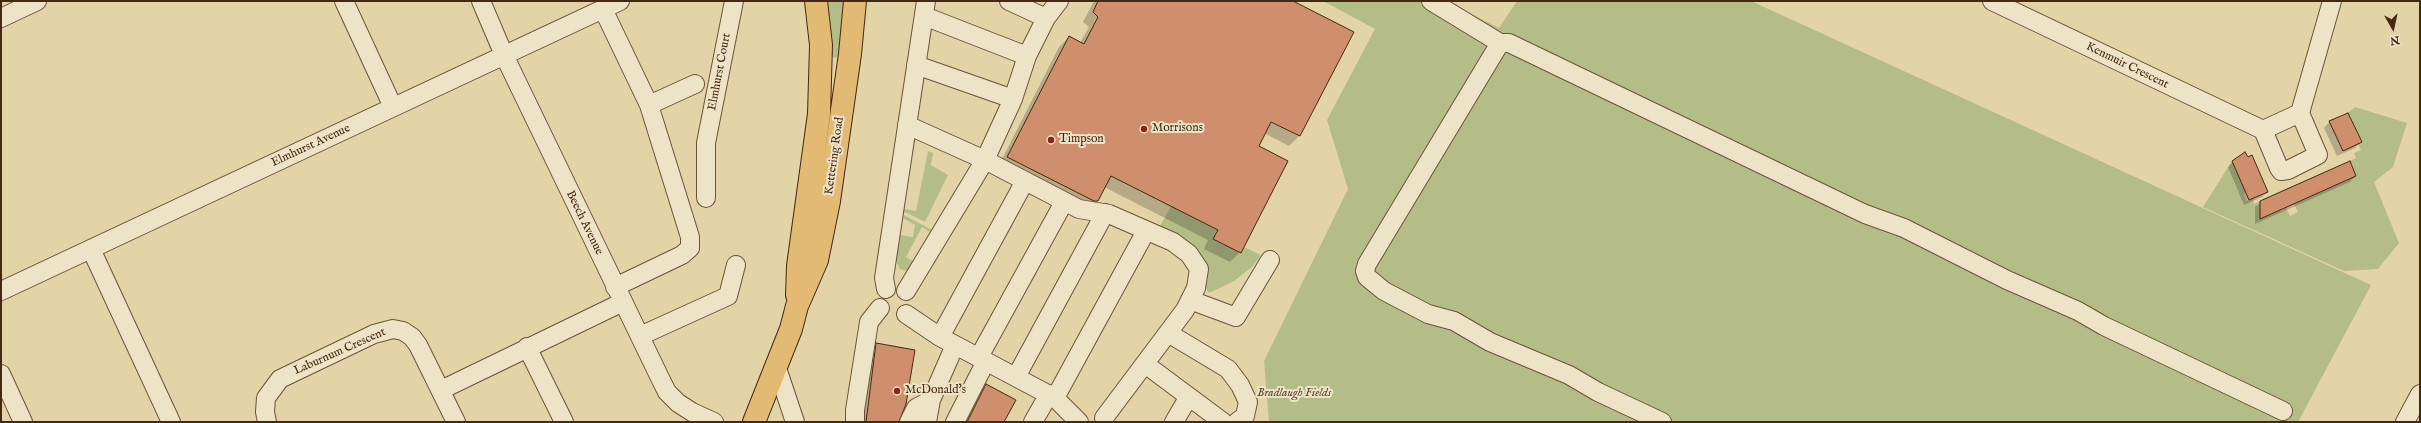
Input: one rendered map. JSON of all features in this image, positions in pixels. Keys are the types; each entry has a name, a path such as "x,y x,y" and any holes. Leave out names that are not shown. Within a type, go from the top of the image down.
{"main road":[{"name":"Kettering Road","path":"797,306 798,266 819,114 821,45 816,1"},
{"name":"Kettering Road","path":"754,422 791,329 797,306 817,260 829,201 850,54 855,1"}],"street":[{"path":"1,18 37,1"},
{"path":"344,1 393,107"},
{"name":"Beech Avenue","path":"481,1 504,55 667,392 692,412 714,422"},
{"name":"Elmhurst Avenue","path":"1,291 620,1"},
{"name":"Elmhurst Court","path":"706,198 706,143 734,1"},
{"path":"1009,1 1046,18"},
{"path":"906,291 985,160 1013,99 1027,56 1046,18 1059,1"},
{"path":"1431,1 1500,43 1509,44 1865,214 1904,228 2007,280 2078,311 2104,326 2283,411"},
{"name":"Kenmuir Crescent","path":"1992,1 2263,130"},
{"path":"2300,113 2263,130 2281,171 2288,170 2318,155 2300,113 2332,1"},
{"path":"855,422 855,410 869,322 880,308 880,298 886,289 884,278 925,8 1027,56"},
{"path":"441,390 527,348 619,294 682,255 690,248 690,237 649,105 603,9"},
{"path":"1500,43 1367,264 1365,271 1367,277 1384,292 1428,314 1454,321 1490,342 1569,375 1598,392 1662,422"},
{"path":"916,65 1013,99"},
{"path":"649,105 695,84"},
{"path":"907,125 985,160 1079,210 1105,213 1173,242 1189,254 1196,264 1199,269 1196,288 1190,300 1168,333 1107,420 1095,418 1086,422"},
{"path":"928,422 931,400 947,341 1026,182"},
{"path":"955,422 983,359 1064,202"},
{"path":"1016,377 1105,213"},
{"path":"1033,422 1052,396 1146,231"},
{"path":"91,249 171,422"},
{"path":"1190,300 1236,317 1270,260"},
{"path":"640,336 728,296 736,265"},
{"path":"880,308 887,316 892,318 906,314 909,310 911,300 906,291 896,287 886,289"},
{"path":"906,314 947,341 1052,396 1079,422"},
{"name":"Laburnum Crescent","path":"267,422 265,412 266,398 280,380 384,330 403,331 412,337 441,390 456,422"},
{"path":"1168,333 1228,369 1240,385 1248,402 1245,416 1237,422"},
{"path":"527,348 564,422"},
{"path":"776,364 795,422"},
{"path":"1145,364 1188,398 1223,422"},
{"path":"1,374 23,422"},
{"path":"2405,422 2420,394"},
{"path":"1174,422 1188,398"},
{"path":"909,422 916,408 931,400"}],"green space":[{"path":"828,1 846,1 841,58 831,57"},
{"name":"Bradlaugh Fields","path":"1323,1 1446,1 1499,28 1517,1 1751,1 2371,285 2298,422 1269,422 1264,361 1348,189 1327,120 1375,29"},
{"path":"2355,107 2407,123 2393,167 2374,182 2399,243 2378,269 2344,271 2203,207 2232,161 2246,193 2244,194 2246,201 2253,198 2254,204 2260,201 2260,219 2286,208 2290,216 2298,212 2294,204 2356,176 2350,161 2356,158 2354,153 2361,150 2358,144 2362,142 2348,113"},
{"path":"928,151 933,153 931,165 948,175 925,222 903,211 904,209 916,211"},
{"path":"1171,206 1218,230 1213,239 1240,253 1244,247 1261,255 1252,267 1234,281 1209,293 1159,228"},
{"path":"904,215 934,231 933,234 922,227 906,257 916,263 908,271 900,269 896,261 900,235 913,237 915,225 903,218"}],"building":[{"name":"Morrisons","path":"1098,1 1293,1 1354,32 1300,136 1271,122 1259,146 1288,161 1241,253 1213,239 1218,230 1111,176 1098,201 1094,201 1007,157 1069,36 1084,44 1098,17 1093,12"},
{"path":"2348,113 2362,142 2343,151 2329,121"},
{"path":"2245,152 2248,157 2252,155 2268,192 2249,200 2232,161"},
{"path":"2350,161 2356,176 2260,219 2260,201"},
{"path":"876,343 915,350 906,404 899,422 866,422"},
{"path":"986,384 1016,400 1004,422 967,422"}],"place":[{"name":"Morrisons","path":"1144,129"},
{"name":"Timpson","path":"1051,140"},
{"name":"McDonald's","path":"897,391"}]}
